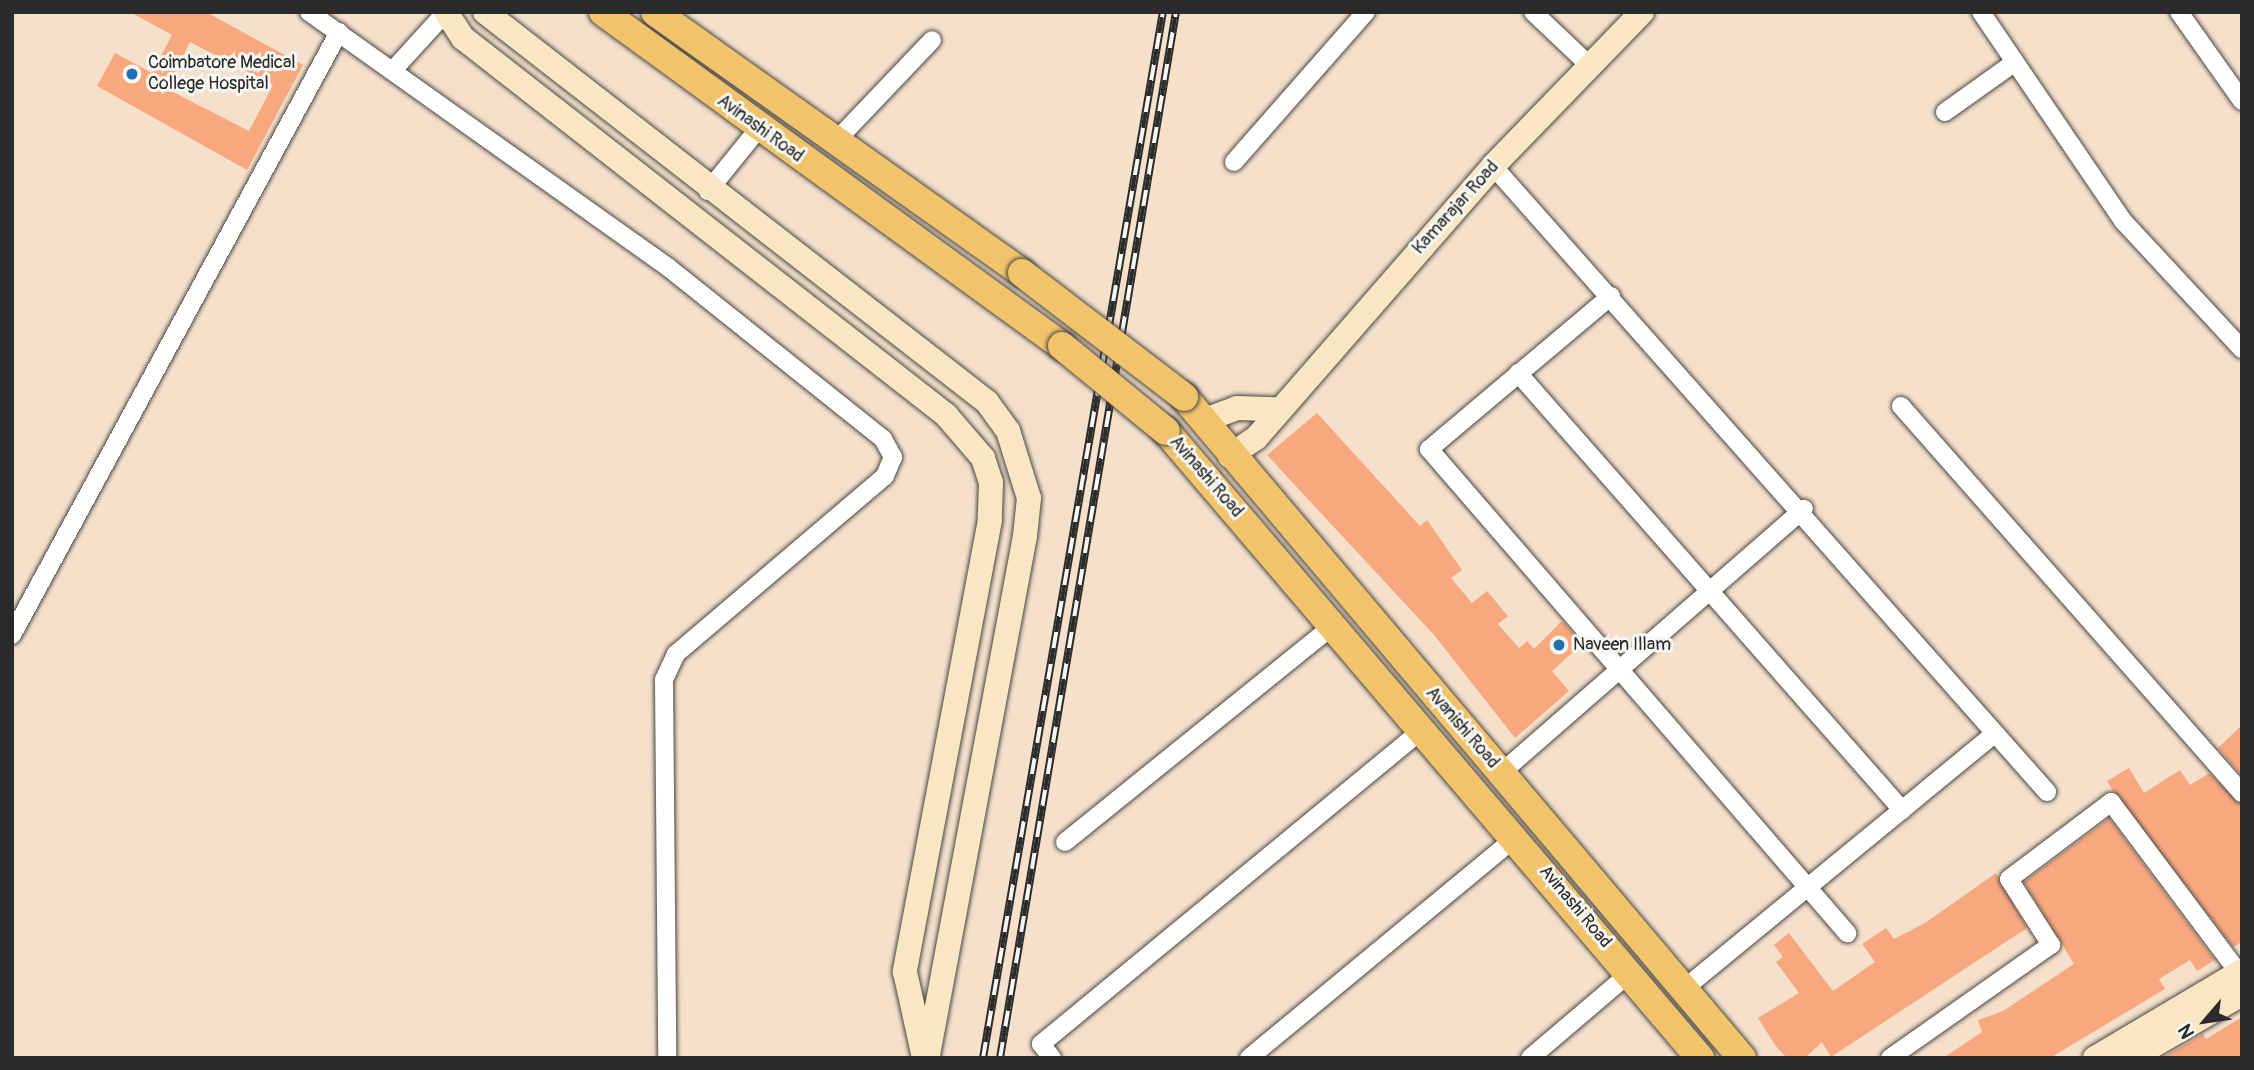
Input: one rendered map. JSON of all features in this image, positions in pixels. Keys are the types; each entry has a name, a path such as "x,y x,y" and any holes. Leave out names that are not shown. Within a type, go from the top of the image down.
{"main road":[{"path":"446,12 463,38 946,415 983,458 991,484 990,520 905,972 926,1058"},
{"path":"485,12 708,191 987,402 1020,463 1029,498 1025,536 926,1058"},
{"name":"Avinashi Road","path":"603,12 1062,346 1166,431 1432,738 1700,1058"},
{"name":"Avinashi Road","path":"655,12 834,143 1022,273 1184,397"},
{"name":"Kamarajar Road","path":"1230,456 1256,438 1275,409 1493,166 1642,12"},
{"name":"Avanishi Road","path":"1184,397 1230,456 1570,852 1742,1058"},
{"path":"1202,421 1237,408 1275,409"},
{"path":"1432,738 1462,728"},
{"path":"1546,872 1570,852"},
{"path":"2095,1058 2241,979"},
{"path":"2132,1058 2241,979"}],"street":[{"path":"309,12 394,69 669,268 883,439 893,457 885,476 677,654 664,680 667,1058"},
{"path":"394,69 446,12"},
{"path":"1234,162 1366,12"},
{"path":"1533,12 1590,66"},
{"path":"1981,12 2123,221 2242,349"},
{"path":"2179,12 2242,101"},
{"path":"12,635 339,32"},
{"path":"834,143 932,40"},
{"path":"1945,112 2015,62"},
{"path":"708,191 759,128"},
{"path":"1493,166 1804,509 2047,792"},
{"path":"1611,296 1429,449 1622,667 1847,933"},
{"path":"1518,373 1902,810"},
{"path":"1901,406 2242,793"},
{"path":"1501,773 1804,509"},
{"path":"1065,842 1334,625"},
{"path":"1685,988 1995,733"},
{"path":"1052,1058 1041,1044 1432,738"},
{"path":"1889,1058 2051,945 2008,879 2110,802 2241,979"},
{"path":"1247,1057 1516,837"},
{"path":"1530,1058 1630,973"}],"building":[{"path":"130,12 206,12 303,65 247,170 97,86 115,53 152,73 172,35","holes":["190,42 273,85 249,131 167,89"]},
{"path":"1317,413 1420,526 1427,520 1462,570 1451,578 1472,603 1487,591 1508,616 1498,624 1519,648 1527,641 1534,649 1562,621 1582,644 1552,671 1569,691 1515,738 1434,635 1267,455"},
{"path":"2242,725 2242,776 2218,748"},
{"path":"2129,768 2144,793 2180,770 2190,785 2209,773 2242,804 2242,942 2233,947 2113,791 2107,781"},
{"path":"2109,818 2215,960 2197,971 2190,960 2159,979 2165,989 2050,1058 1943,1058 1982,1032 1978,1020 2003,1011 2074,964 2024,882"},
{"path":"1996,873 2027,928 1831,1057 1822,1042 1805,1058 1787,1058 1775,1045 1758,1018 1799,993 1776,962 1783,957 1774,945 1789,933 1833,991 1875,962 1862,944 1886,928 1894,939 1925,923"},
{"path":"2242,1017 2242,1058 2162,1058 2203,1034 2206,1039"}],"railway":[{"path":"983,1058 1163,12"},
{"path":"1000,1058 1176,12"}],"place":[{"name":"Coimbatore Medical College Hospital","path":"132,74"},
{"name":"Naveen Illam","path":"1559,645"}]}
